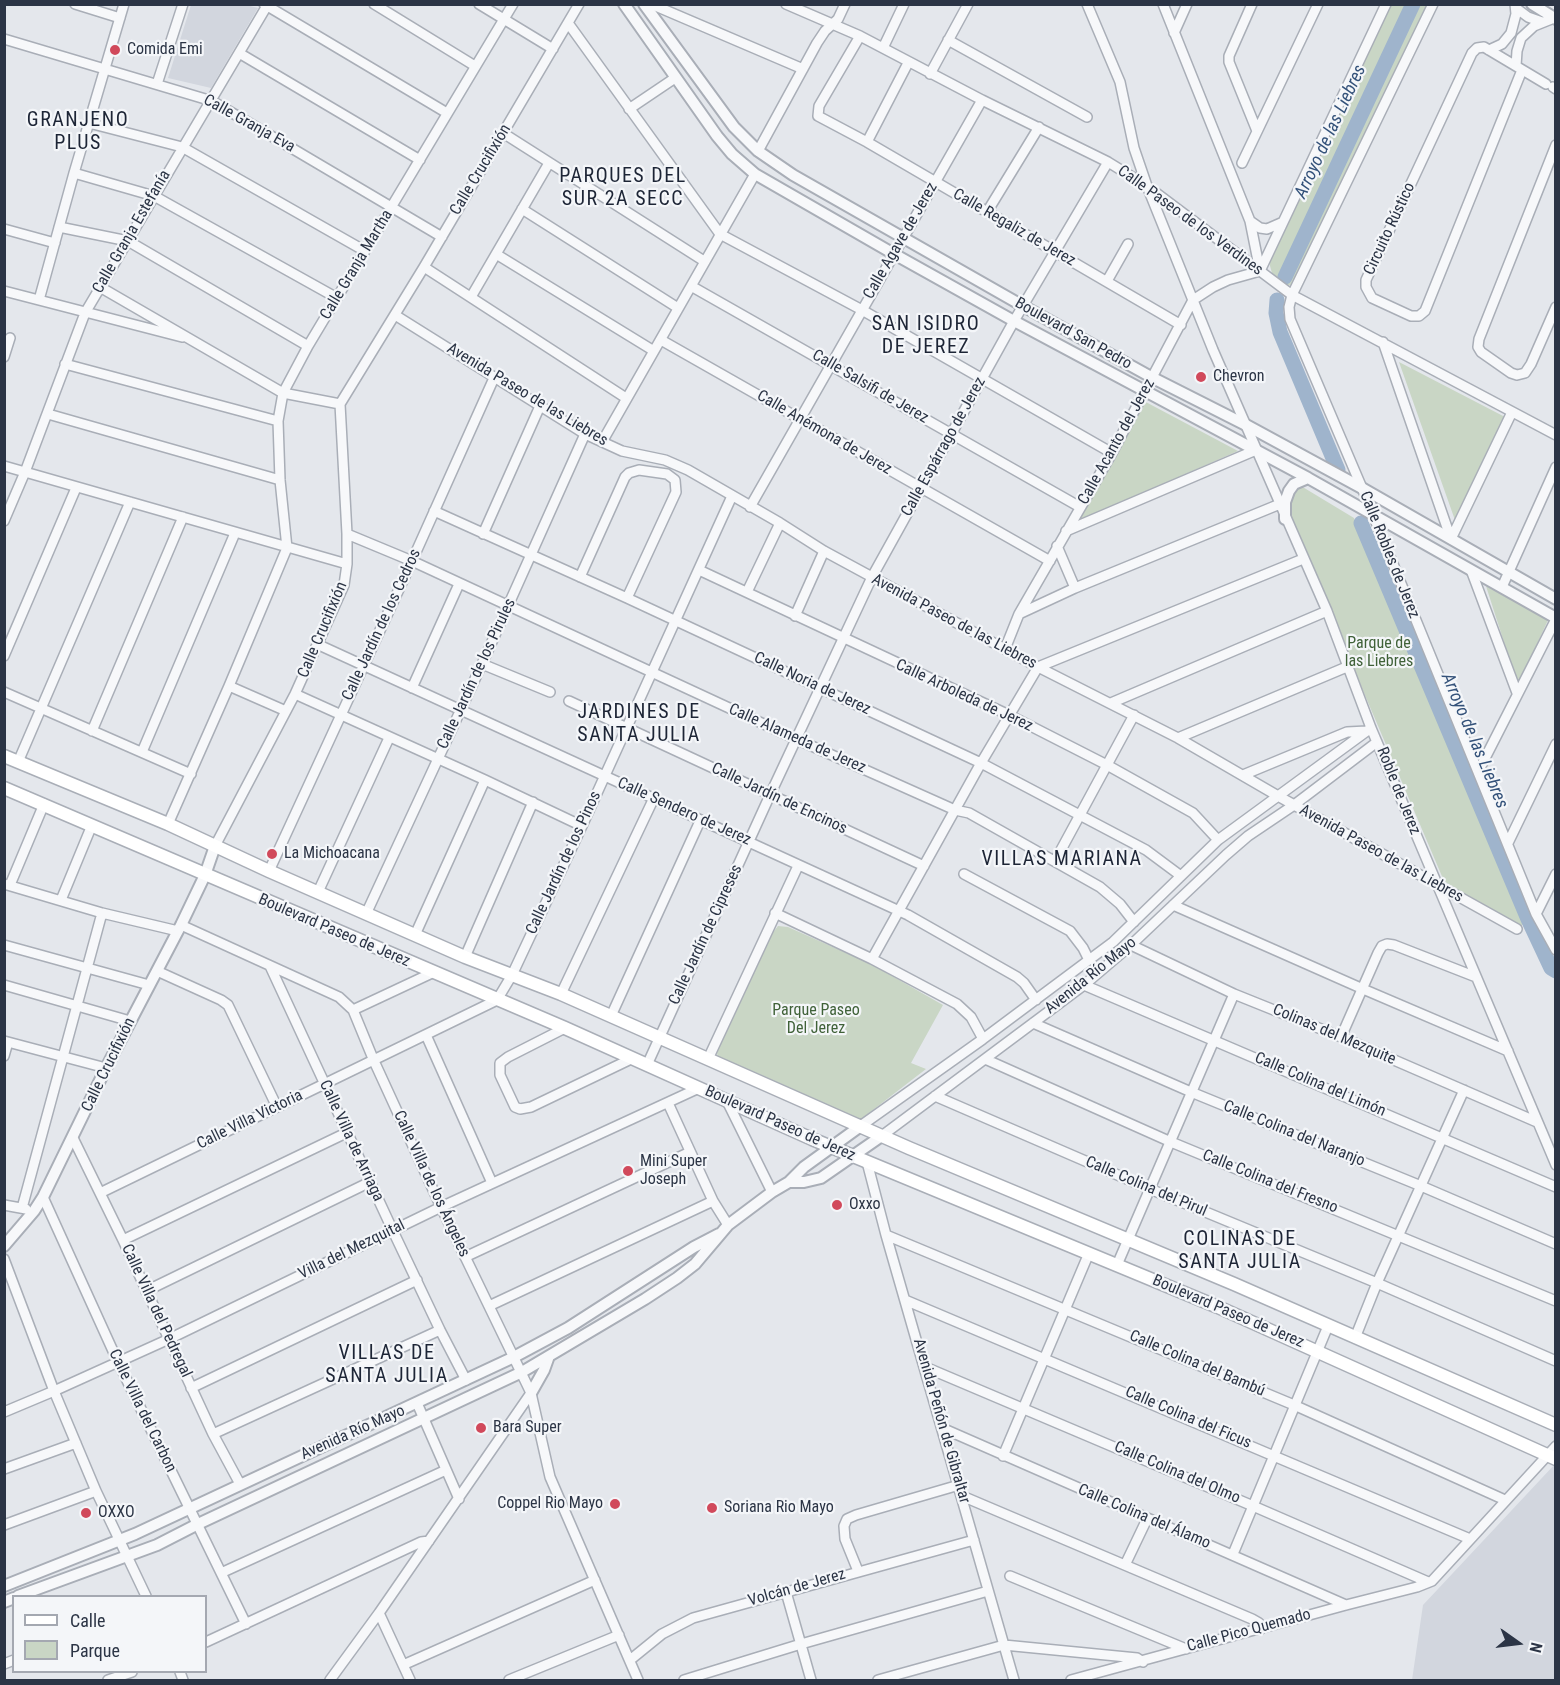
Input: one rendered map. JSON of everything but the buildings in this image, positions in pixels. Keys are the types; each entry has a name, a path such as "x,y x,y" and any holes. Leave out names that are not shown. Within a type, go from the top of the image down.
{"main road":[{"name":"Boulevard Paseo de Jerez","path":"4,756 168,824 465,957 561,994 1556,1425"},
{"name":"Boulevard Paseo de Jerez","path":"4,788 205,876 565,1028 853,1156 1089,1253 1553,1453"}],"street":[{"path":"75,4 120,18"},
{"path":"39,300 124,4"},
{"path":"157,84 183,4"},
{"path":"374,4 475,66"},
{"path":"479,4 553,49"},
{"name":"Calle Granja Martha","path":"286,548 278,421 283,393 308,346 513,4"},
{"name":"Calle Crucifixión","path":"4,1246 43,1197 106,1068 180,928 205,876 215,846 295,694 345,585 347,534 340,404 442,237 579,4"},
{"name":"Boulevard San Pedro","path":"624,4 717,136 732,154 755,174 1014,321 1308,478 1369,514"},
{"name":"Boulevard San Pedro","path":"644,4 734,128 758,151 825,195 1153,378 1359,486 1556,599"},
{"path":"651,4 803,69"},
{"path":"758,151 822,36 838,19 845,4"},
{"path":"883,48 904,4"},
{"path":"930,74 968,4"},
{"name":"Roble de Jerez","path":"1087,4 1120,82 1134,148 1147,186 1213,350 1327,611 1349,666 1369,730 1377,742 1556,1165"},
{"path":"1163,4 1250,221 1260,270"},
{"path":"1174,33 1187,4"},
{"path":"1252,4 1229,56 1229,62 1257,131"},
{"path":"1242,163 1318,4"},
{"path":"1193,300 1228,280 1260,270 1386,4"},
{"path":"1288,293 1433,4"},
{"path":"1532,4 1555,18"},
{"path":"266,5 447,113"},
{"name":"Calle Granja Estefanía","path":"4,520 48,414 85,313 182,147 212,101 266,5"},
{"name":"Calle Paseo de los Verdines","path":"788,5 860,36 908,63 1108,162 1147,186 1288,293 1556,435"},
{"name":"Circuito Rústico","path":"1516,6 1528,17 1542,22"},
{"name":"Circuito Rústico","path":"1516,6 1511,33 1502,44 1489,50 1484,47 1477,48 1472,53 1366,280 1366,287 1372,298 1411,316 1419,316 1425,310 1519,68 1516,51 1521,38 1542,22 1555,18"},
{"path":"568,23 720,234 862,310 1112,453"},
{"name":"Calle Regaliz de Jerez","path":"860,36 819,106 817,113 822,119 867,142 1181,325"},
{"name":"Calle Granja Eva","path":"4,39 212,101 442,237"},
{"path":"948,40 1087,117"},
{"path":"1489,50 1551,87"},
{"path":"239,53 420,160"},
{"path":"867,142 908,63"},
{"path":"629,109 675,78"},
{"name":"Calle Agave de Jerez","path":"750,507 982,100"},
{"path":"89,123 182,147 365,251"},
{"path":"987,212 1039,127"},
{"path":"503,133 704,261"},
{"path":"1556,145 1479,339 1478,347 1481,352 1511,373 1517,375 1525,373 1556,307"},
{"path":"471,297 549,162"},
{"name":"Calle Espárrago de Jerez","path":"872,577 1014,321 1108,162"},
{"path":"74,173 154,196 337,298"},
{"path":"602,442 755,174"},
{"path":"522,209 678,308"},
{"path":"1250,221 1267,230 1283,222"},
{"path":"59,227 128,241 308,346"},
{"path":"4,229 55,243"},
{"path":"1107,281 1128,243"},
{"path":"496,254 654,351"},
{"path":"424,267 626,398"},
{"name":"Calle Salsifi de Jerez","path":"691,286 1080,507"},
{"path":"100,287 283,393 340,404"},
{"path":"4,291 193,340"},
{"name":"Calle Robles de Jerez","path":"1288,293 1294,329 1369,514 1536,914 1554,948"},
{"name":"Calle Acanto del Jerez","path":"1005,649 1019,614 1112,453 1193,300"},
{"name":"Avenida Paseo de las Liebres","path":"394,315 585,434 622,451 677,465 780,523 824,551 1038,667 1178,738 1516,929"},
{"path":"4,357 10,338"},
{"name":"Calle Anémona de Jerez","path":"661,340 1050,561"},
{"path":"1383,342 1451,539"},
{"path":"65,364 278,421"},
{"name":"Calle Jardín de los Cedros","path":"269,871 494,378"},
{"path":"483,534 540,406"},
{"path":"1451,539 1512,412"},
{"path":"48,414 280,480"},
{"name":"Calle Jardín de los Pirules","path":"366,914 585,434"},
{"path":"1066,531 1256,450"},
{"path":"4,466 347,564"},
{"path":"1502,587 1556,467"},
{"path":"580,577 625,477 639,470 667,474 675,480 676,492 627,598"},
{"path":"1285,519 1285,501 1289,491 1294,484 1308,478"},
{"path":"4,656 76,488"},
{"name":"Calle Jardín de los Pinos","path":"497,1000 512,975 582,826 732,496"},
{"path":"18,762 130,502"},
{"path":"1019,614 1075,588 1280,504"},
{"name":"Calle Noria de Jerez","path":"434,512 627,598 981,762 1146,850 1181,876"},
{"path":"1369,514 1556,618 1478,772"},
{"path":"92,731 183,517"},
{"path":"747,592 780,523"},
{"path":"142,752 235,533"},
{"name":"Calle Alameda de Jerez","path":"347,534 412,561 796,739 955,810 969,813 1110,895 1134,922"},
{"path":"1057,546 1075,588"},
{"path":"168,824 229,686 286,548"},
{"path":"795,616 824,551"},
{"path":"872,959 981,762 1038,667 1303,559"},
{"name":"Calle Arboleda de Jerez","path":"699,570 1009,715 1107,765 1187,809 1203,822 1218,840"},
{"path":"1471,570 1517,693"},
{"name":"Calle Jardín de Cipreses","path":"647,1065 872,577"},
{"path":"412,688 459,584"},
{"path":"1111,703 1327,611"},
{"name":"Calle Sendero de Jerez","path":"318,645 899,911 1017,977 1036,1000"},
{"path":"482,664 550,692"},
{"path":"1178,738 1349,666"},
{"path":"229,686 286,711"},
{"path":"4,692 191,774"},
{"path":"295,694 582,826"},
{"name":"Calle Jardín de Encinos","path":"569,701 924,866"},
{"path":"1055,861 1134,715"},
{"path":"1243,775 1347,732 1369,730"},
{"name":"Avenida Río Mayo","path":"21,1595 127,1558 423,1419 522,1372 645,1299 700,1259 728,1225 771,1192 789,1182 831,1146 983,1039 1089,960 1134,922 1218,840 1369,730"},
{"path":"318,892 388,738"},
{"name":"Avenida Río Mayo","path":"789,1182 804,1182 821,1178 1034,1023 1131,945 1248,836 1294,805 1377,742"},
{"path":"1508,843 1556,744"},
{"path":"415,935 485,780"},
{"path":"561,994 653,800"},
{"path":"465,957 533,802"},
{"path":"44,804 7,884 102,913 180,928 339,997 353,1010 432,973"},
{"path":"611,1016 700,821"},
{"path":"62,900 92,825"},
{"path":"708,1059 798,866"},
{"path":"964,874 1070,932 1089,960"},
{"path":"1536,914 1556,874"},
{"path":"1173,905 1508,1051"},
{"path":"22,1208 102,913"},
{"path":"775,913 872,959 957,1004 971,1017 983,1039"},
{"path":"4,945 149,985"},
{"name":"Colinas del Mezquite","path":"1131,945 1234,994 1341,1037 1538,1122"},
{"path":"1341,1037 1382,946 1394,945 1476,977"},
{"name":"Calle Villa de Arriaga","path":"270,966 346,1133 466,1380"},
{"path":"157,971 228,1005 277,1107"},
{"name":"Calle Colina del Limón","path":"1083,984 1556,1187"},
{"path":"4,985 130,1021"},
{"path":"1117,1265 1234,994"},
{"name":"Calle Villa Victoria","path":"100,1193 497,1000"},
{"name":"Calle Villa de los Ángeles","path":"353,1010 441,1207 531,1393 550,1477 638,1680"},
{"name":"Calle Colina del Naranjo","path":"1034,1023 1191,1092 1556,1244"},
{"path":"565,1028 500,1063 500,1075 515,1107 520,1109 531,1107 631,1059"},
{"path":"426,1035 492,1183"},
{"path":"4,1056 6,1041 106,1068"},
{"name":"Calle Colina del Fresno","path":"985,1059 1171,1142 1556,1301"},
{"name":"Villa del Mezquital","path":"4,1412 169,1339 441,1207 699,1088"},
{"path":"1355,1338 1377,1283 1464,1090"},
{"name":"Calle Colina del Pirul","path":"935,1096 1556,1361"},
{"path":"727,1101 771,1192"},
{"path":"668,1103 713,1201 728,1225"},
{"path":"123,1239 346,1133"},
{"name":"Calle Villa del Pedregal","path":"73,1138 123,1239 213,1434 240,1484"},
{"path":"465,1257 690,1152"},
{"name":"Avenida Peñón de Gibraltar","path":"867,1162 1014,1680"},
{"path":"146,1290 370,1182"},
{"name":"Calle Villa del Carbon","path":"43,1197 118,1362 246,1624"},
{"path":"489,1306 713,1201"},
{"path":"4,1205 34,1211"},
{"name":"Avenida Río Mayo","path":"4,1586 119,1541 514,1357 568,1328 694,1246 719,1234"},
{"name":"Calle Colina del Bambú","path":"886,1234 1294,1405 1505,1500"},
{"path":"1003,1456 1089,1253"},
{"path":"4,1259 54,1391 96,1491 146,1595"},
{"path":"191,1388 417,1280"},
{"name":"Calle Colina del Ficus","path":"905,1300 1470,1539"},
{"path":"1233,1554 1328,1326"},
{"path":"213,1434 440,1330"},
{"path":"330,1680 459,1499 531,1393 549,1356"},
{"name":"Calle Colina del Olmo","path":"925,1367 1024,1407 1428,1582"},
{"path":"417,1403 459,1499"},
{"name":"Calle Colina del Álamo","path":"942,1428 1346,1605"},
{"path":"4,1469 76,1443"},
{"path":"1428,1582 1438,1576 1505,1500 1553,1453"},
{"path":"221,1573 446,1470"},
{"path":"858,1571 845,1539 844,1526 847,1519 959,1485"},
{"path":"4,1526 96,1491"},
{"path":"962,1496 1252,1619 1259,1623 1261,1629"},
{"path":"1125,1565 1147,1519"},
{"name":"Volcán de Jerez","path":"630,1660 662,1634 693,1618 974,1540"},
{"path":"207,1642 421,1542 429,1541"},
{"path":"1010,1576 1186,1649"},
{"path":"403,1665 595,1580"},
{"name":"Calle Pico Quemado","path":"1071,1680 1410,1589 1428,1582"},
{"path":"786,1592 811,1680"},
{"path":"684,1680 801,1644 988,1592"},
{"path":"379,1613 410,1680"},
{"path":"509,1680 619,1635"},
{"path":"878,1680 1004,1645 1137,1658 1143,1662"},
{"path":"108,1680 127,1673"}],"shaded area":[{"path":"191,5 246,5 258,8 211,88 168,78"},
{"path":"1555,1464 1555,1680 1412,1680 1423,1605"}],"green space":[{"path":"1390,5 1428,5 1314,237 1294,284 1286,286 1273,277 1269,262"},
{"path":"1399,362 1505,417 1456,523"},
{"path":"1142,400 1238,451 1072,524"},
{"name":"Parque de las Liebres","path":"1301,486 1354,518 1525,920 1520,929 1444,881 1290,519 1287,503 1292,492"},
{"path":"1486,586 1548,620 1518,686"},
{"name":"Parque Paseo Del Jerez","path":"778,926 788,927 871,964 943,1005 911,1063 926,1069 860,1120 718,1058 717,1053 728,1026 770,936"}],"waterway":[{"name":"Arroyo de las Liebres","path":"1285,277 1413,4"},
{"name":"Arroyo de las Liebres","path":"1277,300 1276,313 1280,332 1338,470"},
{"name":"Arroyo de las Liebres","path":"1361,523 1528,919 1551,968 1556,971"}],"place":[{"name":"Comida Emi","path":"115,50"},
{"name":"Chevron","path":"1201,377"},
{"name":"La Michoacana","path":"272,854"},
{"name":"Mini Super Joseph","path":"628,1171"},
{"name":"Oxxo","path":"837,1205"},
{"name":"Bara Super","path":"481,1428"},
{"name":"Coppel Rio Mayo","path":"615,1504"},
{"name":"Soriana Rio Mayo","path":"712,1508"},
{"name":"OXXO","path":"86,1513"}],"district":[{"name":"GRANJENO PLUS","path":"78,132"},
{"name":"PARQUES DEL SUR 2A SECC","path":"623,188"},
{"name":"SAN ISIDRO DE JEREZ","path":"926,336"},
{"name":"JARDINES DE SANTA JULIA","path":"639,724"},
{"name":"VILLAS MARIANA","path":"1062,860"},
{"name":"COLINAS DE SANTA JULIA","path":"1240,1252"},
{"name":"VILLAS DE SANTA JULIA","path":"387,1366"}]}
